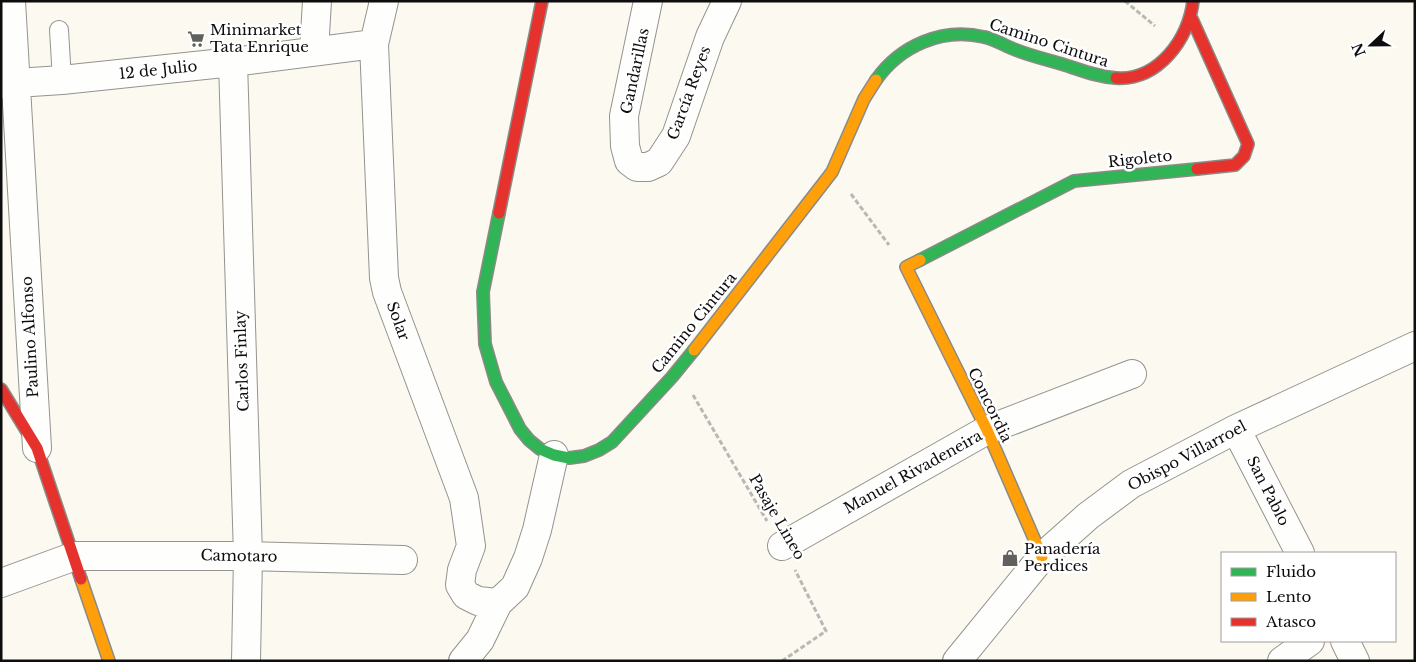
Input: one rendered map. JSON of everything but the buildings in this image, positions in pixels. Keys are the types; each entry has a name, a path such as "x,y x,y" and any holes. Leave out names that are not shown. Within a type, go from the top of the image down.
{"main road":[{"name":"Camino Cintura","path":"542,1 483,292 485,344 496,382 520,429 540,449 554,455 569,458 584,456 612,442 678,369 833,171 868,90 890,61 905,50 921,42 939,37 959,34 980,36 1098,76 1121,80 1147,72 1159,64 1178,45 1192,19 1193,1"},
{"name":"Rigoleto","path":"906,267 1074,181 1236,164 1244,156 1248,144 1192,19"},
{"name":"Concordia","path":"906,267 987,430 1042,557"},
{"path":"1,389 36,448"},
{"name":"Paulino Alfonso","path":"36,448 75,556 109,661"}],"street":[{"name":"Paulino Alfonso","path":"11,1 8,84 36,448"},
{"path":"314,51 317,1"},
{"name":"Solar","path":"384,1 374,44 384,278 387,292 464,498 471,546 462,570 460,585 466,595 478,601 498,603"},
{"name":"Gandarillas","path":"637,168 629,161 625,146 624,116 648,1"},
{"name":"García Reyes","path":"637,168 648,167 659,162 676,136 710,36 727,1"},
{"name":"12 de Julio","path":"8,84 233,62 374,44"},
{"name":"Carlos Finlay","path":"233,62 248,556 246,661"},
{"name":"Obispo Villarroel","path":"957,661 1042,557 1088,516 1131,484 1236,429 1415,346"},
{"name":"Manuel Rivadeneira","path":"782,546 987,430 1132,374"},
{"name":"San Pablo","path":"1236,429 1299,552"},
{"path":"463,661 480,640 498,603 515,587 528,558 537,530 554,455"},
{"path":"1,583 75,556"},
{"name":"Camotaro","path":"75,556 248,556 403,560"},
{"path":"1282,661 1309,642"},
{"path":"1346,642 1355,661"}],"lane":[{"path":"59,30 62,80"}],"path":[{"path":"1125,1 1178,45"},
{"path":"833,171 906,267"},
{"name":"Pasaje Lineo","path":"678,369 782,546 826,630 782,661"}],"traffic: fast":[{"path":"876,80 886,68 910,49 938,37 953,35 988,38 1023,52 1104,77 1116,78"},
{"path":"920,260 1074,181 1197,169"},
{"path":"499,213 483,292 485,344 496,382 520,429 540,449 554,455 569,458 584,456 612,442 672,377 694,350"}],"traffic: slow":[{"path":"694,350 832,172 864,99 876,80"},
{"path":"920,260 906,267 987,430 1042,557"},
{"path":"81,579 109,661"}],"traffic: jam":[{"path":"499,213 542,1"},
{"path":"1116,78 1131,77 1145,73 1169,55 1185,29 1193,1"},
{"path":"1192,19 1248,144 1244,156 1235,165 1197,169"},
{"path":"1,389 37,448 81,579"}],"place":[{"name":"Minimarket Tata Enrique","path":"196,39"},
{"name":"Panadería Perdices","path":"1010,558"}]}
